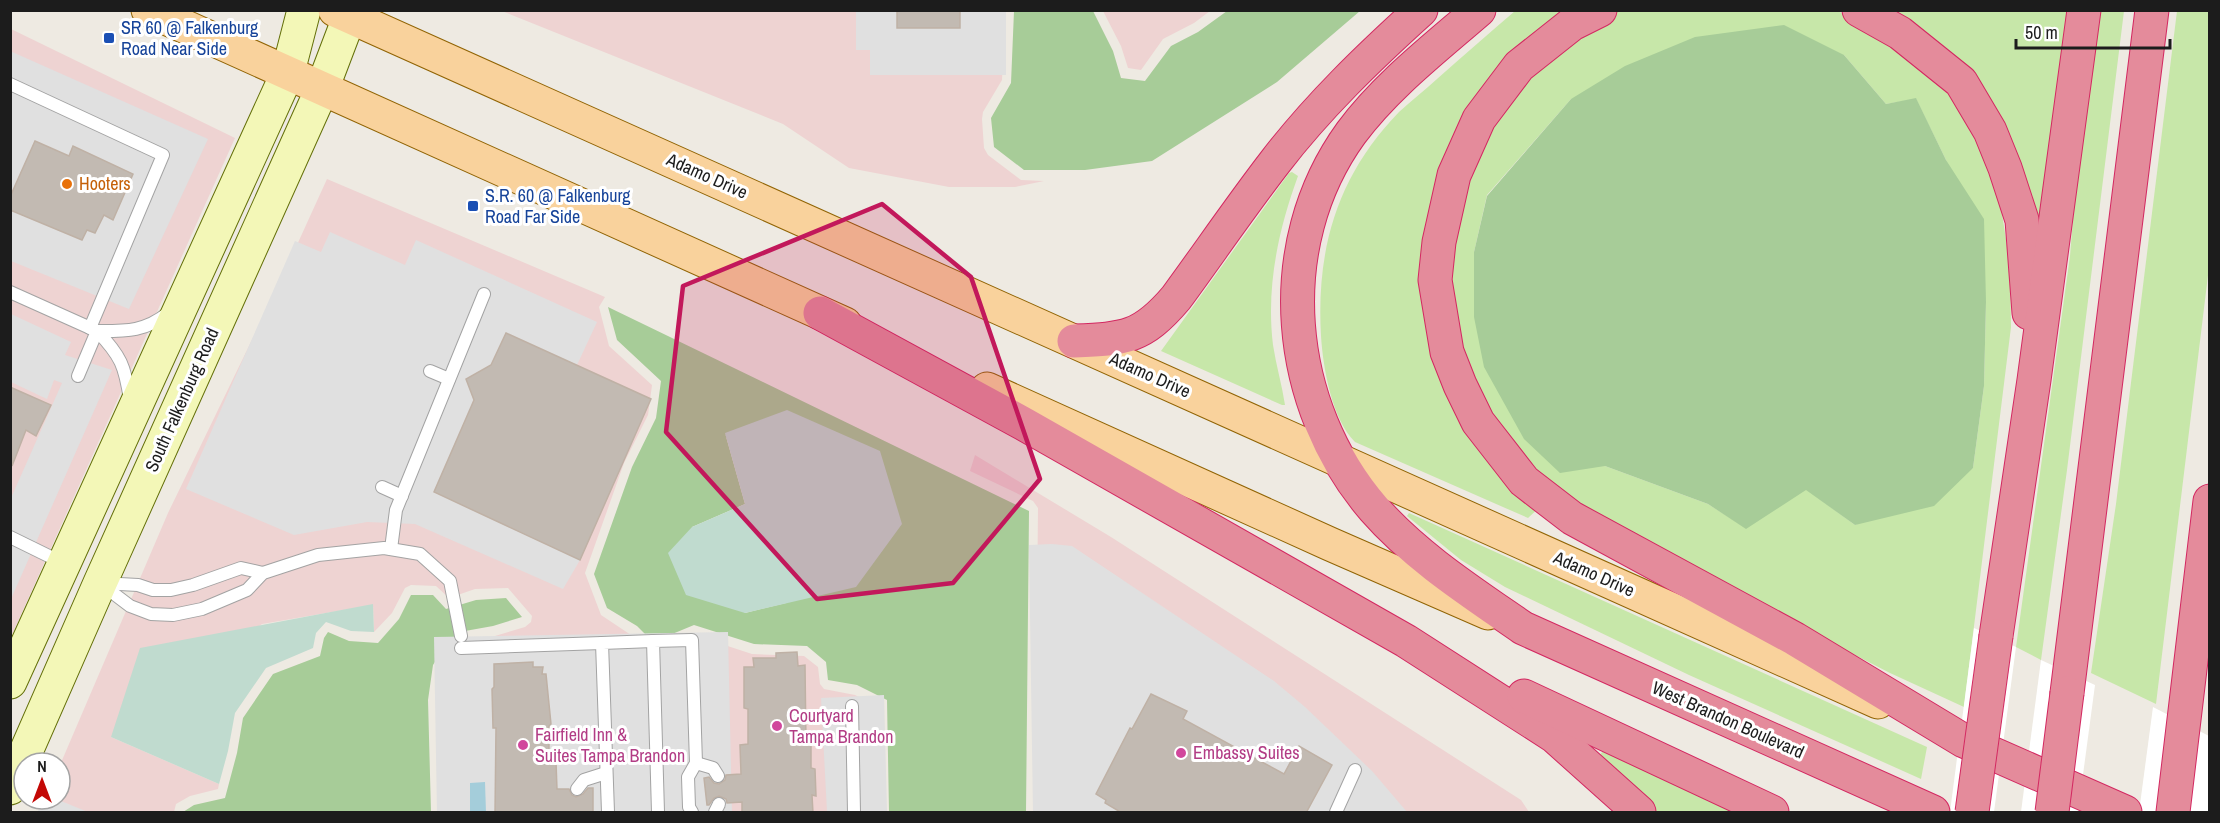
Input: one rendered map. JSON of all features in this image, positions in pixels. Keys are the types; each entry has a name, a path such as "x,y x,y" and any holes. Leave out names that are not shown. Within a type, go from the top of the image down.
{"highway":[{"path":"1074,341 1103,340 1124,336 1142,330 1158,319 1289,146 1344,83 1421,10"},
{"name":"West Brandon Boulevard","path":"1479,10 1392,86 1369,111 1350,135 1332,164 1311,217 1302,257 1298,294 1298,330 1302,360 1312,400 1323,430 1338,460 1375,510 1398,533 1472,593 1523,628 1933,813"},
{"path":"1600,10 1572,24 1519,66 1479,119 1454,175 1439,243 1435,280 1448,352 1460,385 1474,413 1524,481 1572,518 1795,639 1964,741 2125,813"},
{"path":"1859,10 1900,33 1961,82 1990,131 2022,219 2034,380"},
{"path":"1972,813 2084,10"},
{"path":"2052,813 2152,10"},
{"path":"820,313 1024,424 1406,641 1554,736 1639,813"},
{"path":"2173,813 2210,501"},
{"path":"1406,641 1772,813"}],"main road":[{"path":"148,10 1330,544 1523,628"},
{"name":"Adamo Drive","path":"346,13 1964,741"}],"street":[{"path":"10,682 288,72 304,10"},
{"name":"South Falkenburg Road","path":"10,788 322,89 346,13"},
{"path":"64,564 100,584"}],"lane":[{"path":"12,88 163,155 94,329 78,376"},
{"path":"10,292 94,329 131,331 156,322 185,299"},
{"path":"391,549 396,510 484,294"},
{"path":"94,329 116,351 126,378 132,414"},
{"path":"430,371 449,379"},
{"path":"382,487 402,496"},
{"path":"10,537 64,564"},
{"path":"100,584 130,606 151,614 173,615 202,609 247,590 263,573 318,555 384,548 420,554 450,581 461,642 602,644 692,640 696,763 688,777 689,807 692,813"},
{"path":"100,584 138,585 153,590 171,590 193,585 241,568 263,573"},
{"path":"653,641 658,813"},
{"path":"602,644 608,813"},
{"path":"852,706 854,813"},
{"path":"696,763 713,768 718,776"},
{"path":"1336,813 1356,770"},
{"path":"577,789 584,780 606,773"}],"highlighted area":[{"path":"882,204 971,277 1040,479 953,583 817,599 666,432 683,286"}],"shaded area":[{"path":"502,11 1005,11 1002,80 983,112 984,148 988,155 1021,180 1044,181 1015,187 949,187 849,168 783,124"},
{"path":"856,11 1006,11 1006,75 870,75 870,50 856,50"},
{"path":"1103,11 1210,11 1194,23 1163,39 1141,70 1128,68 1121,46"},
{"path":"11,29 235,138 11,637"},
{"path":"10,51 208,139 129,309 11,261"},
{"path":"327,179 605,297 599,307 609,346 652,385 648,415 624,463 585,573 601,615 631,635 694,635 752,654 804,656 818,667 820,684 824,689 855,695 878,707 880,812 440,812 495,636 525,627 531,622 532,616 508,588 475,589 449,598 436,586 411,585 405,588 392,613 374,632 373,605 262,624 111,737 219,784 218,789 190,796 176,804 174,812 40,812 72,811 72,751 66,751 168,513 281,280"},
{"path":"330,232 405,265 416,240 597,322 577,365 506,333 491,365 466,379 474,400 434,492 580,560 563,589 415,524 367,522 294,535 186,489 295,241 321,252"},
{"path":"11,314 71,342 65,355 112,370 11,599 11,498 62,383 54,380 47,399 11,382"},
{"path":"975,455 1111,537 1521,800 1529,812 1035,812 1038,508 1033,501 970,471"},
{"path":"1029,545 1072,546 1274,681 1305,707 1372,771 1407,812 1033,812"},
{"path":"728,632 732,812 437,812 434,637"},
{"path":"884,695 887,812 827,812 821,698"},
{"path":"72,806 88,812 38,812 72,811"}],"green space":[{"path":"1014,11 1093,11 1113,51 1121,78 1145,81 1171,46 1198,32 1227,11 1360,11 1277,82 1152,161 1085,170 1024,170 994,147 991,118 1011,83"},
{"path":"1515,11 1572,11 1475,106 1429,317 1542,505 1528,518 1355,442 1340,420 1330,392 1324,363 1320,304 1322,273 1335,215 1360,162 1399,112"},
{"path":"1617,11 1837,11 1855,18 1933,73 1959,105 1988,158 2000,201 2010,265 2011,327 1964,707 1890,673 1629,539 1537,481 1470,385 1453,321 1448,241 1484,130 1558,46 1585,27","holes":["1844,55 1886,104 1916,99 1946,160 1986,302 1984,386 1973,468 1855,525 1806,489 1746,528 1708,504 1605,466 1474,252 1487,195 1571,99"]},
{"path":"1884,11 2074,11 2044,244 2020,177"},
{"path":"2099,11 2124,11 2041,660 2016,647 2070,256 2080,132"},
{"path":"2177,11 2209,11 2209,267 2156,704 2091,673 2116,504"},
{"path":"1784,25 1844,55 1886,104 1916,98 1946,160 1984,219 1986,302 1984,386 1973,468 1934,506 1855,525 1806,490 1746,529 1708,504 1605,466 1560,473 1524,439 1484,367 1474,317 1474,252 1487,196 1571,99 1625,66 1695,37"},
{"path":"1292,172 1298,176 1279,238 1271,302 1273,345 1285,405 1282,405 1161,351 1289,173"},
{"path":"608,307 1029,511 1026,812 889,812 887,700 857,685 828,680 826,662 807,646 754,644 694,625 653,642 637,626 607,608 594,574 632,467 656,418 661,381 617,340","holes":["725,433 786,603 745,613 692,527 745,504"]},
{"path":"787,410 880,451 902,524 856,587 745,613 686,595 668,553 692,527 745,504 725,433"},
{"path":"1409,513 1927,747 1921,779 1689,675 1505,587 1461,560 1407,516"},
{"path":"411,595 433,595 446,609 476,600 506,598 522,617 493,626 465,631 444,648 433,665 428,700 431,812 183,812 194,805 225,798 237,753 243,718 273,674 320,656 324,638 328,632 349,641 378,643 399,619"},
{"path":"373,604 374,632 351,631 326,622 316,633 313,648 266,668 235,713 219,784 111,737 140,648"},
{"path":"1604,750 1738,812 1657,812 1597,758"}],"water":[{"path":"485,782 486,812 470,812 470,783"}],"pier":[{"path":"1974,628 2016,647 1994,812 1950,812"},
{"path":"2041,660 2095,685 2078,812 2021,812"},
{"path":"2153,707 2209,736 2208,812 2139,812"}],"building":[{"path":"897,10 960,10 960,28 897,28"},
{"path":"35,141 69,156 73,146 133,174 113,220 104,215 95,233 87,230 82,240 10,210 10,197"},
{"path":"506,333 651,399 580,560 434,492 474,400 466,379 491,365"},
{"path":"10,387 51,405 36,436 26,430 12,466"},
{"name":"Courtyard Tampa Brandon","path":"797,652 798,666 805,665 806,743 811,743 811,768 815,769 816,796 812,795 813,813 742,813 742,802 727,803 726,799 719,796 707,805 704,778 709,777 714,783 719,784 725,780 726,775 741,774 740,745 748,744 748,709 744,708 744,667 754,667 753,658 776,658 776,653"},
{"name":"Fairfield Inn & Suites Tampa Brandon","path":"533,662 533,667 543,667 542,674 546,674 551,724 549,726 549,761 556,762 557,789 569,789 576,797 588,788 593,788 593,813 495,813 496,728 493,728 492,689 494,687 494,664"},
{"name":"Embassy Suites","path":"1151,694 1187,711 1183,719 1284,774 1299,746 1332,765 1306,813 1122,813 1105,803 1106,800 1096,794 1130,728 1132,729"}],"place":[{"name":"SR 60 @ Falkenburg Road Near Side","path":"109,38"},
{"name":"Hooters","path":"67,184"},
{"name":"S.R. 60 @ Falkenburg Road Far Side","path":"473,206"},
{"name":"Courtyard Tampa Brandon","path":"777,726"},
{"name":"Fairfield Inn & Suites Tampa Brandon","path":"523,745"},
{"name":"Embassy Suites","path":"1181,753"}]}
